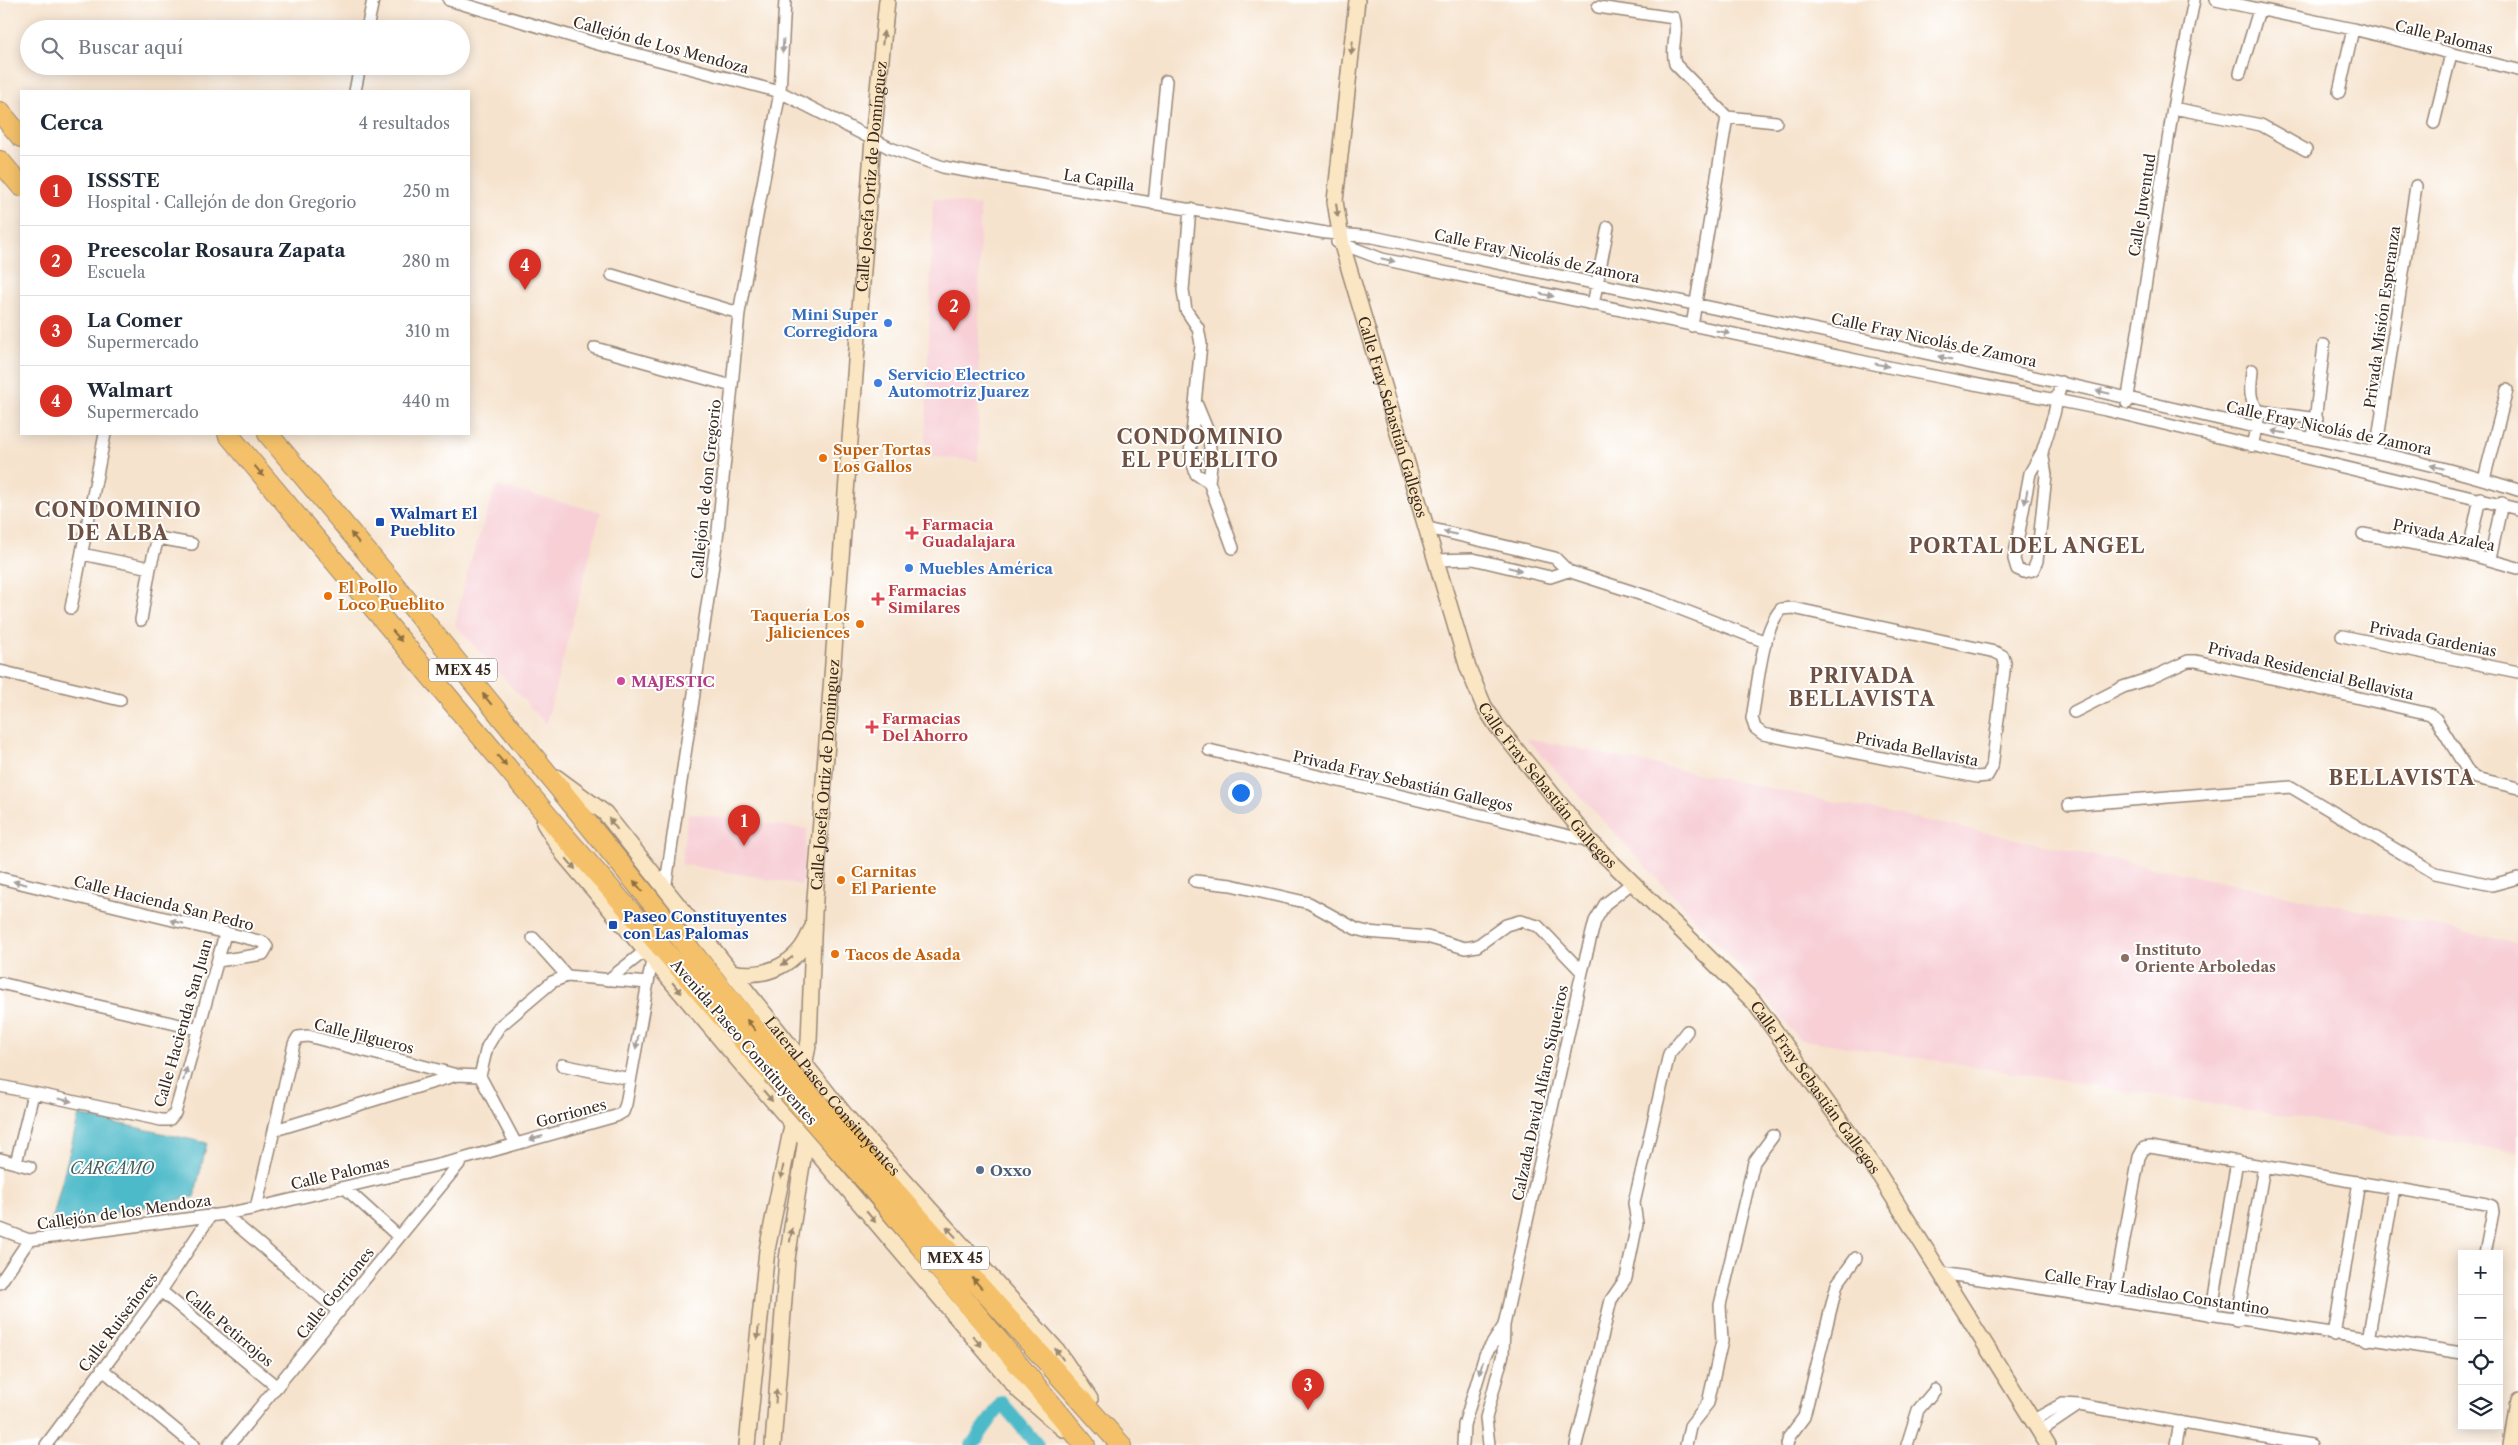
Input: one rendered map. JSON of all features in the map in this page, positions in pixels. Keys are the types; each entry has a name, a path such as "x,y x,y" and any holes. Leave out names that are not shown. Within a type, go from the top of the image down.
{"highway":[{"path":"0,112 20,136"},
{"path":"0,160 20,185"},
{"name":"Avenida Paseo Constituyentes","path":"229,435 561,832 867,1182 1083,1445"},
{"name":"Avenida Paseo Constituyentes","path":"269,435 540,764 782,1063 1118,1442"}],"street":[{"path":"369,20 373,0"},
{"name":"Callejón de Los Mendoza","path":"449,0 544,29 780,92 873,139"},
{"name":"Callejón de don Gregorio","path":"665,890 718,531 739,314 780,92 785,0"},
{"name":"Calle Josefa Ortiz de Domínguez","path":"747,1445 768,1250 809,1041 814,921 873,139 886,0"},
{"name":"Calle Fray Sebastián Gallegos","path":"1357,0 1335,201 1336,237 1468,668 1484,706 1508,740 1590,841 1754,1002 1872,1163 2048,1445"},
{"name":"Calle Juventud","path":"2124,415 2173,108 2194,0"},
{"name":"Calle Palomas","path":"2216,0 2353,29 2518,70"},
{"path":"1598,7 1674,18 1676,25 1672,53 1675,64 1727,117 1776,122"},
{"path":"2240,73 2259,10"},
{"path":"2339,92 2353,29"},
{"path":"2434,123 2451,54"},
{"path":"355,90 358,75"},
{"path":"1154,204 1166,81"},
{"path":"2173,108 2261,125 2306,150"},
{"path":"1692,326 1727,117"},
{"name":"La Capilla","path":"873,139 890,148 943,167 1190,209 1336,237"},
{"name":"Privada Misión Esperanza","path":"2376,452 2416,186"},
{"path":"1190,209 1183,290 1186,310 1198,328 1202,344 1190,454 1196,474 1209,482"},
{"path":"1594,305 1608,227"},
{"path":"1336,237 1382,259 1692,326 2056,400 2502,503 2518,509"},
{"name":"Calle Fray Nicolás de Zamora","path":"1336,237 1373,237 2061,382 2256,428 2376,452 2458,472 2518,490"},
{"path":"612,274 739,314"},
{"path":"2313,439 2317,419 2324,345"},
{"path":"595,348 732,386"},
{"path":"2252,370 2250,394 2253,405 2260,410 2317,419"},
{"path":"2042,452 2046,476 2037,561 2032,570 2024,572 2017,569 2014,559 2030,473 2042,452 2061,382"},
{"path":"2484,479 2507,390"},
{"path":"1196,404 1208,434 1211,465 1209,482 1233,548"},
{"path":"2252,446 2260,410"},
{"path":"71,608 105,435"},
{"path":"2454,492 2458,472"},
{"path":"2468,554 2480,498"},
{"path":"2490,559 2502,503"},
{"path":"1424,527 1555,558 1568,571 1652,598 1766,642"},
{"name":"Privada Azalea","path":"2362,534 2468,554 2518,568"},
{"path":"141,620 150,568 158,538 192,544"},
{"path":"82,554 150,568"},
{"path":"1434,560 1468,558 1550,577 1568,571"},
{"name":"Privada Bellavista","path":"1792,608 1994,652 2003,656 2005,663 1992,767 1987,776 1977,778 1763,734 1755,728 1752,718 1766,642 1774,616 1781,609 1792,608"},
{"name":"Privada Gardenias","path":"2342,636 2518,672"},
{"name":"Privada Residencial Bellavista","path":"2074,712 2123,687 2152,678 2188,661 2196,661 2430,714 2436,719 2469,774 2476,778 2518,788"},
{"path":"0,671 120,700"},
{"name":"Privada Fray Sebastián Gallegos","path":"1209,750 1590,841"},
{"name":"Lateral Paseo Consituyentes","path":"540,764 604,813 846,1116 1057,1350 1118,1442"},
{"path":"517,779 564,855 792,1125 1019,1392 1083,1445"},
{"path":"2069,805 2291,787 2435,873 2492,885 2518,878"},
{"name":"Calle Hacienda San Pedro","path":"0,878 263,942 267,948 263,954 218,961"},
{"path":"1195,880 1231,885 1309,903 1356,929 1367,932 1427,937 1465,948 1477,946 1506,925 1520,921 1538,926 1582,972"},
{"name":"Calzada David Alfaro Siqueiros","path":"1489,1445 1486,1418 1503,1354 1504,1325 1582,972 1595,921 1605,904 1632,883"},
{"path":"732,972 752,974 781,966 804,944 814,921"},
{"name":"Calle Hacienda San Juan","path":"33,1094 161,1120 169,1120 175,1114 197,1029 225,934"},
{"path":"533,938 567,976"},
{"path":"608,980 649,956"},
{"name":"Gorriones","path":"463,1159 616,1116 623,1112 648,983 649,956"},
{"path":"516,1144 480,1076 487,1047 499,1027 552,982 567,976 648,983"},
{"path":"0,983 197,1029"},
{"path":"1576,1445 1611,1300 1626,1278 1637,1224 1634,1204 1669,1054 1687,1031"},
{"name":"Calle Jilgueros","path":"256,1208 294,1044 298,1037 308,1036 457,1075 480,1076"},
{"name":"Calle Josefa Ortiz de Domínguez","path":"772,1445 787,1259 816,1078 809,1041"},
{"path":"562,1065 630,1079"},
{"name":"Calle Jilgueros","path":"275,1130 457,1075"},
{"path":"0,1086 33,1094 16,1163"},
{"path":"825,1163 836,1156 843,1146 846,1116"},
{"path":"1686,1445 1690,1426 1708,1403 1722,1341 1720,1305 1754,1162 1773,1136"},
{"path":"2113,1300 2139,1156 2144,1148 2157,1148 2492,1206 2487,1250"},
{"path":"848,1190 851,1169 857,1155 865,1152 877,1152"},
{"path":"0,1159 30,1167"},
{"name":"Calle Palomas","path":"224,1214 345,1188 463,1159"},
{"name":"Calle Gorriones","path":"229,1445 463,1159"},
{"path":"2211,1315 2238,1162"},
{"path":"2237,1320 2264,1168"},
{"path":"2334,1335 2359,1182"},
{"path":"345,1188 399,1237"},
{"path":"2368,1340 2394,1188"},
{"path":"224,1214 339,1312"},
{"name":"Callejón de los Mendoza","path":"0,1229 29,1240 224,1214"},
{"name":"Calle Ruiseñores","path":"46,1445 161,1291 211,1215"},
{"path":"0,1283 29,1240"},
{"path":"768,1250 777,1250 787,1259"},
{"path":"1787,1445 1789,1437 1804,1417 1837,1284 1856,1258"},
{"name":"Calle Fray Ladislao Constantino","path":"1942,1273 2334,1335 2458,1352"},
{"name":"Calle Petirrojos","path":"161,1291 277,1387"},
{"name":"Calzada David Alfaro Siqueiros","path":"1462,1445 1464,1425 1485,1355 1504,1325"},
{"path":"102,1369 194,1445"},
{"path":"1907,1445 1918,1410 1935,1390"},
{"path":"2511,1445 2518,1400"},
{"path":"2036,1426 2079,1405 2295,1444 2312,1445"},
{"path":"2176,1445 2180,1422"}],"shaded area":[{"path":"933,198 980,206 978,461 925,456"},
{"path":"496,486 601,512 546,724 455,625 468,569"},
{"name":"Instituto Oriente Arboledas","path":"1526,738 2518,943 2518,1153 1799,1039 1745,973"},
{"path":"688,813 807,829 802,885 681,864"}],"water":[{"name":"CARCAMO","path":"79,1115 207,1143 194,1197 51,1225"}],"waterway":[{"path":"972,1445 1002,1403 1037,1445"}],"place":[{"name":"Walmart","path":"525,290"},
{"name":"Mini Super Corregidora","path":"888,323"},
{"name":"Preescolar Rosaura Zapata","path":"954,331"},
{"name":"Servicio Electrico Automotriz Juarez","path":"878,383"},
{"name":"Super Tortas Los Gallos","path":"823,458"},
{"name":"Walmart El Pueblito","path":"380,522"},
{"name":"Farmacia Guadalajara","path":"912,533"},
{"name":"Muebles América","path":"909,568"},
{"name":"El Pollo Loco Pueblito","path":"328,596"},
{"name":"Farmacias Similares","path":"878,599"},
{"name":"Taquería Los Jaliciences","path":"860,624"},
{"name":"MAJESTIC","path":"621,681"},
{"name":"Farmacias Del Ahorro","path":"872,727"},
{"name":"ISSSTE","path":"744,846"},
{"name":"Carnitas El Pariente","path":"841,880"},
{"name":"Paseo Constituyentes con Las Palomas","path":"613,925"},
{"name":"Tacos de Asada","path":"835,954"},
{"name":"Instituto Oriente Arboledas","path":"2125,958"},
{"name":"Oxxo","path":"980,1170"},
{"name":"La Comer","path":"1308,1410"}],"district":[{"name":"CONDOMINIO EL PUEBLITO","path":"1200,448"},
{"name":"CONDOMINIO DE ALBA","path":"118,522"},
{"name":"PORTAL DEL ANGEL","path":"2027,546"},
{"name":"PRIVADA BELLAVISTA","path":"1862,688"},
{"name":"BELLAVISTA","path":"2402,778"}]}
